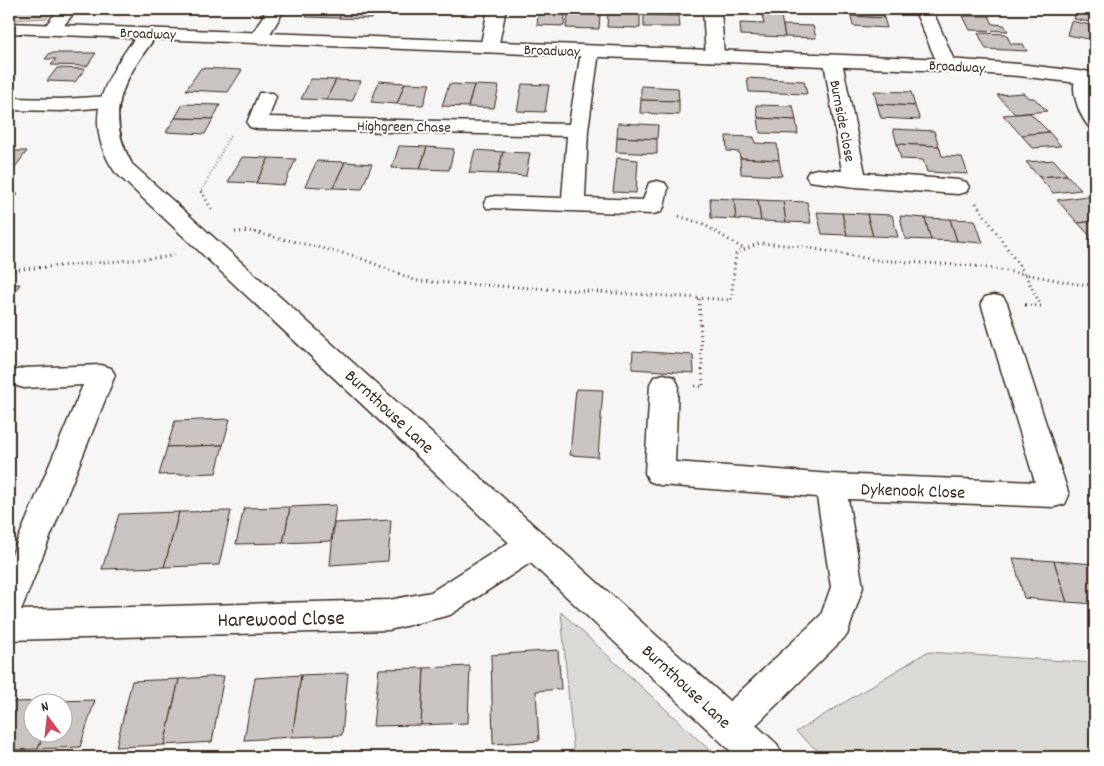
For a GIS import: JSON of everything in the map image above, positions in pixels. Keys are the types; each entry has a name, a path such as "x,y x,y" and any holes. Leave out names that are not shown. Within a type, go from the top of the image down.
{"street":[{"path":"51,30 68,9"},
{"path":"259,38 276,9"},
{"path":"489,48 497,9"},
{"path":"712,9 715,57"},
{"path":"923,9 947,65"},
{"name":"Broadway","path":"9,28 947,65 1090,78"},
{"name":"Burnthouse Lane","path":"149,33 113,88 110,102 108,125 110,141 123,167 215,237 532,542 764,757"},
{"path":"573,205 578,130 590,52"},
{"name":"Burnside Close","path":"833,62 855,180"},
{"path":"1090,78 1084,85 1090,114 1095,122"},
{"path":"257,123 266,98"},
{"path":"9,104 62,105 110,102"},
{"name":"Highgreen Chase","path":"257,123 578,130"},
{"path":"817,176 958,187"},
{"path":"496,204 573,205 655,197"},
{"name":"Dykenook Close","path":"664,384 660,472 831,486 1054,495 994,303"},
{"path":"9,600 101,375 24,378"},
{"path":"728,724 745,711 835,624 847,588 831,486"},
{"name":"Harewood Close","path":"9,625 389,615 438,605 519,553 532,542"}],"path":[{"path":"215,237 201,192 229,137 257,123"},
{"path":"958,187 981,207 1025,274 1041,306 994,303"},
{"path":"655,197 745,250"},
{"path":"9,270 167,257 215,237 249,231 354,256 417,281 731,300 736,253 760,243 875,260 975,266 1077,284 1095,284"},
{"path":"664,384 703,387 699,298"}],"shaded area":[{"path":"9,9 53,9 47,18 9,20"},
{"path":"561,612 717,757 574,757"},
{"path":"927,652 1095,663 1095,757 825,757 796,732"}],"building":[{"path":"310,9 344,9 339,18 306,17"},
{"path":"344,9 377,9 372,19 339,18"},
{"path":"539,9 563,9 562,15 565,15 564,26 537,25"},
{"path":"849,9 882,9 884,18 851,16"},
{"path":"960,9 994,9 996,13 962,12"},
{"path":"1076,9 1095,13 1095,23 1074,19"},
{"path":"608,12 640,13 640,28 607,27"},
{"path":"568,14 600,15 599,29 566,28"},
{"path":"644,15 679,16 680,27 644,27"},
{"path":"762,15 781,16 785,37 741,35 740,23 764,24"},
{"path":"851,16 884,18 887,28 853,26"},
{"path":"963,16 989,16 993,24 1004,25 1008,31 970,30"},
{"path":"1071,21 1095,26 1095,40 1067,35"},
{"path":"783,25 813,26 816,38 785,37"},
{"path":"978,33 1006,34 1011,44 1023,44 1027,51 986,49"},
{"path":"50,53 96,53 87,66 51,65 56,59 45,59"},
{"path":"57,68 85,69 75,82 47,81"},
{"path":"201,68 242,70 228,92 186,90"},
{"path":"747,78 804,81 807,94 749,92"},
{"path":"311,79 336,80 326,100 301,99"},
{"path":"336,80 361,81 352,101 326,100"},
{"path":"379,81 405,83 397,104 371,102"},
{"path":"405,83 430,84 423,105 397,104"},
{"path":"449,84 474,85 468,107 442,106"},
{"path":"522,84 549,85 545,112 517,111"},
{"path":"474,85 499,86 494,108 468,107"},
{"path":"641,86 678,88 679,101 641,100"},
{"path":"874,91 911,92 915,106 877,104"},
{"path":"1023,93 1029,98 1034,98 1047,111 1015,114 997,95"},
{"path":"641,100 679,101 679,115 640,113"},
{"path":"183,104 220,105 213,119 175,118"},
{"path":"877,104 915,106 920,120 881,118"},
{"path":"756,105 793,106 796,120 758,118"},
{"path":"1030,113 1049,132 1021,135 1003,115"},
{"path":"175,118 213,119 205,134 166,132"},
{"path":"758,118 796,120 798,134 760,133"},
{"path":"618,123 658,125 657,139 617,137"},
{"path":"893,129 934,131 939,146 897,144"},
{"path":"1049,132 1061,146 1033,148 1021,135"},
{"path":"726,136 754,137 755,143 777,144 779,160 740,158 739,152 727,151"},
{"path":"617,137 657,139 657,154 616,152"},
{"path":"897,144 939,146 942,156 962,157 968,174 927,172 923,160 901,159"},
{"path":"399,146 427,147 420,169 392,168"},
{"path":"427,147 454,149 449,170 420,169"},
{"path":"475,150 503,152 498,174 469,173"},
{"path":"9,151 27,151 16,166 9,166"},
{"path":"503,152 530,153 526,176 498,174"},
{"path":"242,157 269,158 256,183 228,182"},
{"path":"269,158 296,159 284,185 256,183"},
{"path":"617,158 638,160 636,193 613,192"},
{"path":"740,158 779,160 782,176 741,174"},
{"path":"1054,160 1067,175 1039,177 1026,162"},
{"path":"317,161 345,162 333,188 305,186"},
{"path":"345,162 372,164 362,189 333,188"},
{"path":"1067,175 1081,190 1053,193 1039,177"},
{"path":"9,193 18,194 9,207"},
{"path":"1087,196 1095,205 1095,221 1078,223 1057,200"},
{"path":"710,198 734,199 736,219 711,218"},
{"path":"734,199 758,200 761,221 736,219"},
{"path":"758,200 783,201 786,222 761,221"},
{"path":"783,201 807,202 811,223 786,222"},
{"path":"817,212 842,213 847,235 822,234"},
{"path":"842,213 867,214 873,236 847,235"},
{"path":"867,214 892,215 898,237 873,236"},
{"path":"900,216 925,218 931,240 905,239"},
{"path":"925,218 950,219 957,241 931,240"},
{"path":"950,219 975,220 983,243 957,241"},
{"path":"1095,221 1095,239 1093,239 1078,223"},
{"path":"9,284 20,284 9,301"},
{"path":"633,351 693,355 694,373 632,369"},
{"path":"576,389 603,390 598,457 570,455"},
{"path":"230,419 223,445 167,447 175,421"},
{"path":"223,445 216,473 159,475 167,447"},
{"path":"336,505 331,541 283,543 290,507"},
{"path":"290,507 283,543 236,544 244,508"},
{"path":"231,511 219,565 164,567 179,512"},
{"path":"179,512 164,567 102,569 119,514"},
{"path":"391,520 388,561 330,565 334,523"},
{"path":"1013,558 1054,561 1067,602 1024,598"},
{"path":"1054,561 1095,564 1095,604 1067,602"},
{"path":"558,650 561,689 536,691 539,741 493,744 491,655"},
{"path":"470,666 468,723 421,725 424,668"},
{"path":"424,668 421,725 373,726 379,669"},
{"path":"348,673 342,735 292,737 301,675"},
{"path":"301,675 292,737 244,740 255,678"},
{"path":"224,676 212,742 164,745 179,679"},
{"path":"179,679 164,745 116,747 132,681"},
{"path":"95,700 80,747 38,749 40,744 72,744 72,701"},
{"path":"12,702 22,702 22,744 40,744 38,749 9,750 9,712"}]}
